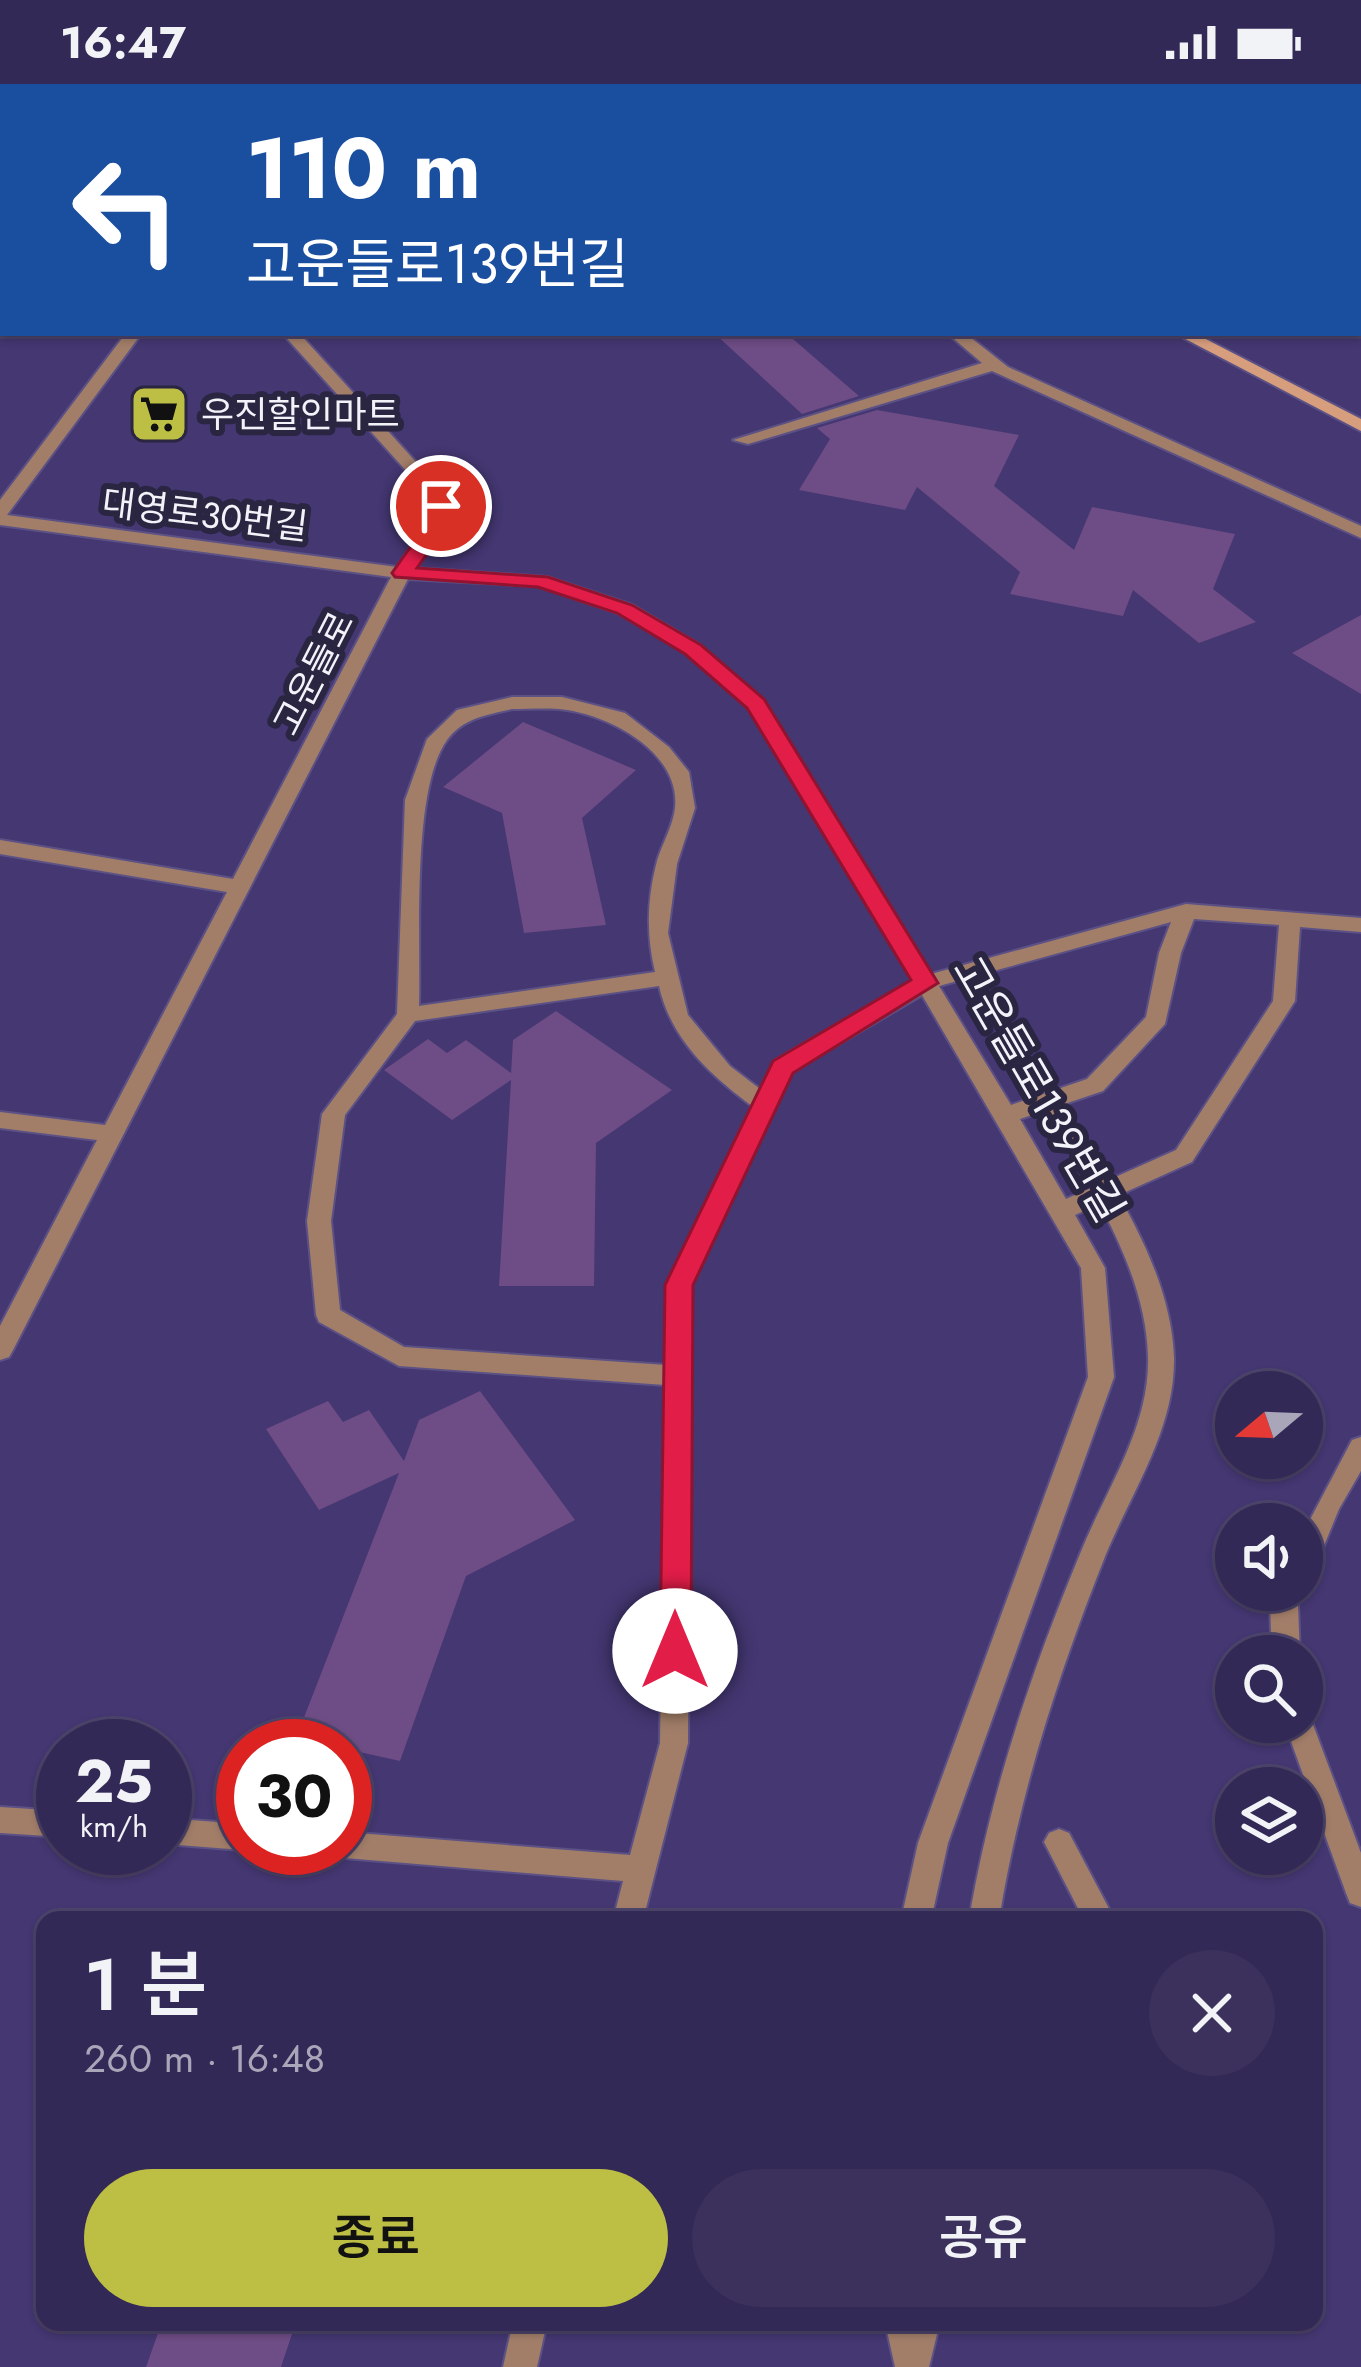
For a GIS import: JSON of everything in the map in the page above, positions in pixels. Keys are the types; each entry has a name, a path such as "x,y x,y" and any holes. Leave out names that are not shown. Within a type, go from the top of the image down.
{"street":[{"path":"0,516 132,336"},
{"name":"고운들로","path":"0,1350 402,573 442,515 436,494 301,336"},
{"path":"959,336 994,364 1361,533"},
{"path":"1188,336 1361,426"},
{"path":"742,440 994,364"},
{"name":"대영로30번길","path":"0,516 402,573"},
{"name":"고운들로139번길","path":"402,573 540,581 625,609 693,650 756,704 1006,1114 1093,1268 1102,1377 934,1843 918,1911"},
{"path":"678,1376 399,1356 328,1315 319,1221 334,1114 408,1015 416,800 437,739 464,714 512,703 562,703 618,717 662,751 682,776 685,808 667,864 657,933 676,1017 722,1072 764,1103"},
{"path":"0,847 240,887"},
{"path":"1006,1114 1095,1085 1157,1019 1170,953 1186,910"},
{"path":"630,1911 674,1743 679,1285 782,1067 925,983 1186,910 1361,925"},
{"path":"1060,1212 1184,1156 1284,1001 1291,919"},
{"path":"408,1015 668,977"},
{"path":"986,1911 1009,1802 1092,1558 1151,1423 1160,1387 1162,1352 1147,1294 1104,1192 1049,1100"},
{"path":"0,1120 111,1134"},
{"path":"1323,1517 1361,1447"},
{"path":"1306,1743 1361,1893"},
{"path":"0,1820 36,1822"},
{"path":"1059,1842 1095,1911"},
{"path":"372,1847 642,1869"},
{"path":"520,2367 528,2331"},
{"path":"904,2331 912,2367"},
{"path":"912,2367 921,2331"}],"building":[{"path":"717,336 789,336 859,396 802,414"},
{"path":"877,410 1019,435 994,486 1074,550 1092,507 1235,534 1213,589 1256,622 1199,643 1133,590 1123,616 1010,594 1020,572 917,487 905,510 799,490 830,439 817,428"},
{"path":"1361,615 1361,694 1292,653"},
{"path":"523,722 636,770 582,818 606,925 524,933 502,813 443,787"},
{"path":"556,1011 672,1090 596,1143 594,1286 499,1286 511,1080 452,1120 384,1070 428,1039 447,1053 466,1040 511,1073 513,1040"},
{"path":"480,1391 575,1520 466,1576 400,1761 372,1755 372,1719 303,1719 399,1473 319,1510 266,1429 328,1401 343,1422 369,1410 404,1461 419,1420"},
{"path":"159,2331 293,2331 281,2367 146,2367"}],"place":[{"name":"우진할인마트","path":"159,414"}],"route":[{"path":"441,506 436,526 402,573 540,581 625,609 693,650 756,704 925,983 782,1067 679,1285 675,1651"}]}
